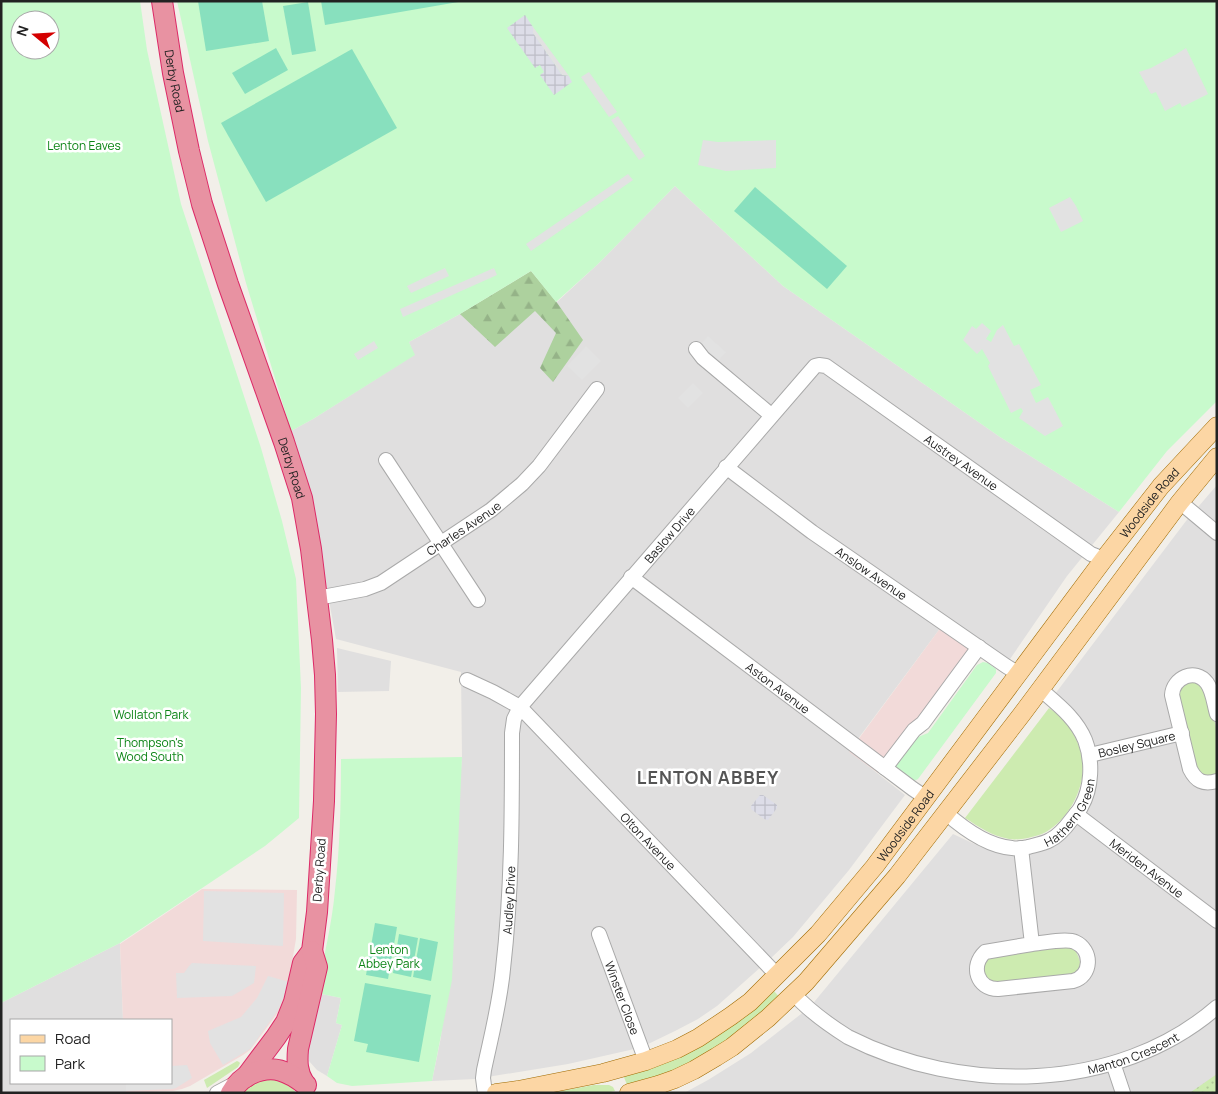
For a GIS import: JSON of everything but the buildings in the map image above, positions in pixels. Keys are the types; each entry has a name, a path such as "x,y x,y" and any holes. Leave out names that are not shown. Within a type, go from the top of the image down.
{"highway":[{"name":"Derby Road","path":"162,1 173,72 202,204 302,498 318,598 325,675 325,723 324,801 317,912 312,951 317,967 297,1058 298,1071 309,1089"},
{"name":"Derby Road","path":"238,1084 286,1022 296,994 303,963 312,951"},
{"path":"238,1084 258,1071 273,1069 288,1074 309,1089"}],"main road":[{"name":"Woodside Road","path":"496,1093 602,1073 646,1061 677,1049 711,1029 750,1002 818,934 852,893 900,833 1104,559 1161,486 1217,426"},
{"name":"Woodside Road","path":"629,1093 658,1086 675,1079 732,1047 806,982 897,876 1180,502 1217,457"},
{"path":"1161,486 1180,502"},
{"path":"1019,674 1040,689"},
{"path":"602,1073 617,1083 621,1093"}],"street":[{"path":"696,349 702,358 771,416"},
{"name":"Baslow Drive","path":"520,707 726,467 811,370 818,365"},
{"name":"Austrey Avenue","path":"818,365 826,366 1091,554 1104,559"},
{"name":"Charles Avenue","path":"318,598 352,592 380,583 491,510 522,484 584,417 597,389"},
{"path":"386,460 478,600"},
{"name":"Anslow Avenue","path":"726,467 812,532 1019,674"},
{"path":"1180,502 1217,533"},
{"name":"Aston Avenue","path":"631,577 925,797"},
{"path":"885,768 914,730 923,723 979,647"},
{"name":"Bosley Square","path":"1217,714 1210,688 1202,678 1187,675 1179,680 1172,695 1190,769 1202,782 1217,781"},
{"name":"Olton Avenue","path":"468,680 520,707 777,975"},
{"name":"Hathern Green","path":"946,813 976,836 997,845 1021,848 1038,845 1050,840 1065,828 1081,808 1089,784 1090,755 1081,732 1071,716 1040,689"},
{"name":"Audley Drive","path":"484,1093 484,1070 500,993 507,930 511,861 512,733 514,720 520,707"},
{"name":"Bosley Square","path":"1090,755 1182,733"},
{"name":"Meriden Avenue","path":"1076,814 1217,921"},
{"path":"1021,848 1032,944"},
{"name":"Winster Close","path":"599,934 646,1061"},
{"path":"1070,940 1076,942 1082,946 1087,955 1087,969 1081,977 1073,981 998,989 991,989 983,983 976,970 980,957 985,952 1032,944 1070,940"},
{"name":"Manton Crescent","path":"794,994 836,1030 880,1056 931,1073 980,1081 1010,1083 1045,1081 1114,1066 1163,1044 1194,1025 1217,1007"},
{"path":"1114,1066 1124,1093"},
{"path":"217,1093 238,1084"}],"shaded area":[{"path":"525,15 533,27 533,33 562,75 569,76 572,82 554,95 540,75 544,72 540,65 535,68 507,28"},
{"path":"533,27 569,76 562,75 532,32"},
{"path":"1186,48 1208,94 1182,107 1180,103 1165,111 1156,92 1151,94 1139,72 1151,68"},
{"path":"589,72 617,112 609,117 581,77"},
{"path":"618,116 645,156 639,160 611,120"},
{"path":"703,140 718,142 776,140 776,168 726,171 698,165"},
{"path":"628,174 633,180 531,251 526,244"},
{"path":"675,186 783,286 1000,437 1119,512 1067,576 1008,662 947,619 849,751 905,795 849,870 793,937 717,1006 675,1031 646,1045 630,1050 568,1064 475,1079 432,1081 441,1037 462,757 461,672 336,639 311,501 291,431 414,355 409,342 531,271 557,302 598,264"},
{"path":"1070,197 1083,221 1061,232 1049,208"},
{"path":"445,268 449,276 411,293 407,286"},
{"path":"494,268 497,275 403,317 400,309"},
{"path":"982,323 991,331 986,339 991,342 997,330 1003,325 1014,346 1019,344 1041,385 1030,390 1036,403 1048,397 1063,426 1045,436 1019,418 1023,411 1021,408 1011,413 988,366 990,363 982,349 977,354 963,340 972,326 976,329"},
{"path":"708,336 726,352 708,373 689,356"},
{"path":"374,341 378,348 358,360 354,354"},
{"path":"586,346 601,361 582,380 567,366"},
{"path":"693,383 703,393 688,408 678,398"},
{"path":"1217,485 1217,1093 684,1093 751,1053 810,1007 953,834 981,847 1015,854 1061,841 1081,822 1085,816 1092,794 1097,765 1055,694 1186,521"},
{"path":"947,619 976,640 878,773 849,752"},
{"path":"337,648 391,661 389,691 338,692"},
{"path":"760,795 763,795 777,805 777,808 768,820 751,809 751,806"},
{"path":"202,889 297,890 296,939 285,997 279,1011 250,1050 182,1089 126,1093 126,1084 172,1084 172,1019 123,1019 120,944"},
{"path":"204,891 284,893 283,946 203,941"},
{"path":"120,943 123,1019 10,1019 10,1084 126,1084 126,1093 1,1093 1,1003"},
{"path":"192,963 256,966 254,983 232,996 177,998 176,973 184,973"},
{"path":"268,976 289,982 278,1010 250,1049 223,1065 210,1043 208,1031 241,1017 257,998"},
{"path":"317,993 341,998 336,1023 342,1025 327,1076 317,1070 309,1061 308,1050"},
{"path":"187,1065 192,1078 172,1089 126,1091 126,1084 172,1084 172,1066"}],"green space":[{"name":"Wollaton Park","path":"1,1 140,1 147,50 181,204 261,448 296,579 301,688 299,818 265,846 120,943 1,1003"},
{"path":"177,1 1217,1 1217,401 1167,451 1119,512 1000,437 783,286 675,186 598,264 556,302 531,271 409,342 415,355 291,431 246,283 208,141"},
{"path":"198,1 262,1 269,41 206,51"},
{"path":"321,1 464,1 325,25"},
{"path":"308,2 316,51 292,55 283,6"},
{"path":"276,48 288,70 245,94 232,73"},
{"path":"352,49 397,128 266,202 221,123"},
{"path":"755,187 847,266 827,289 734,211"},
{"path":"531,271 558,304 583,340 553,382 540,368 556,333 535,311 495,347 460,314"},
{"path":"983,662 996,669 996,673 918,779 910,781 895,768 896,766 918,737 928,733 977,665"},
{"path":"1195,680 1208,692 1217,732 1217,777 1198,775 1178,696 1181,686"},
{"path":"1049,708 1062,718 1071,729 1081,753 1083,764 1080,787 1076,798 1063,818 1044,833 1028,838 1014,839 1003,838 991,833 965,818"},
{"name":"Lenton Abbey Park","path":"462,757 452,980 432,1081 352,1086 337,1083 327,1076 342,1025 336,1023 341,998 317,993 332,916 337,874 341,759"},
{"path":"375,923 397,927 388,979 366,975"},
{"path":"399,934 418,938 411,977 393,973"},
{"path":"420,938 438,942 431,981 413,977"},
{"path":"1067,947 1075,950 1080,962 1079,969 1074,976 994,983 984,973 984,959 993,955"},
{"path":"365,983 431,995 419,1062 366,1052 368,1044 354,1041"},
{"path":"774,991 782,1000 771,1010 685,1070 628,1087 623,1075 699,1047 715,1038"},
{"path":"237,1061 240,1063 238,1067 207,1088 204,1080"},
{"path":"1217,1074 1217,1093 1191,1093 1191,1092"},
{"path":"269,1077 288,1083 296,1093 242,1093 249,1083"},
{"path":"594,1085 609,1085 615,1091 606,1093 550,1093"}],"district":[{"name":"LENTON ABBEY","path":"708,777"}],"park label":[{"name":"Lenton Eaves","path":"84,145"},
{"name":"Thompson's Wood South","path":"150,749"}]}
